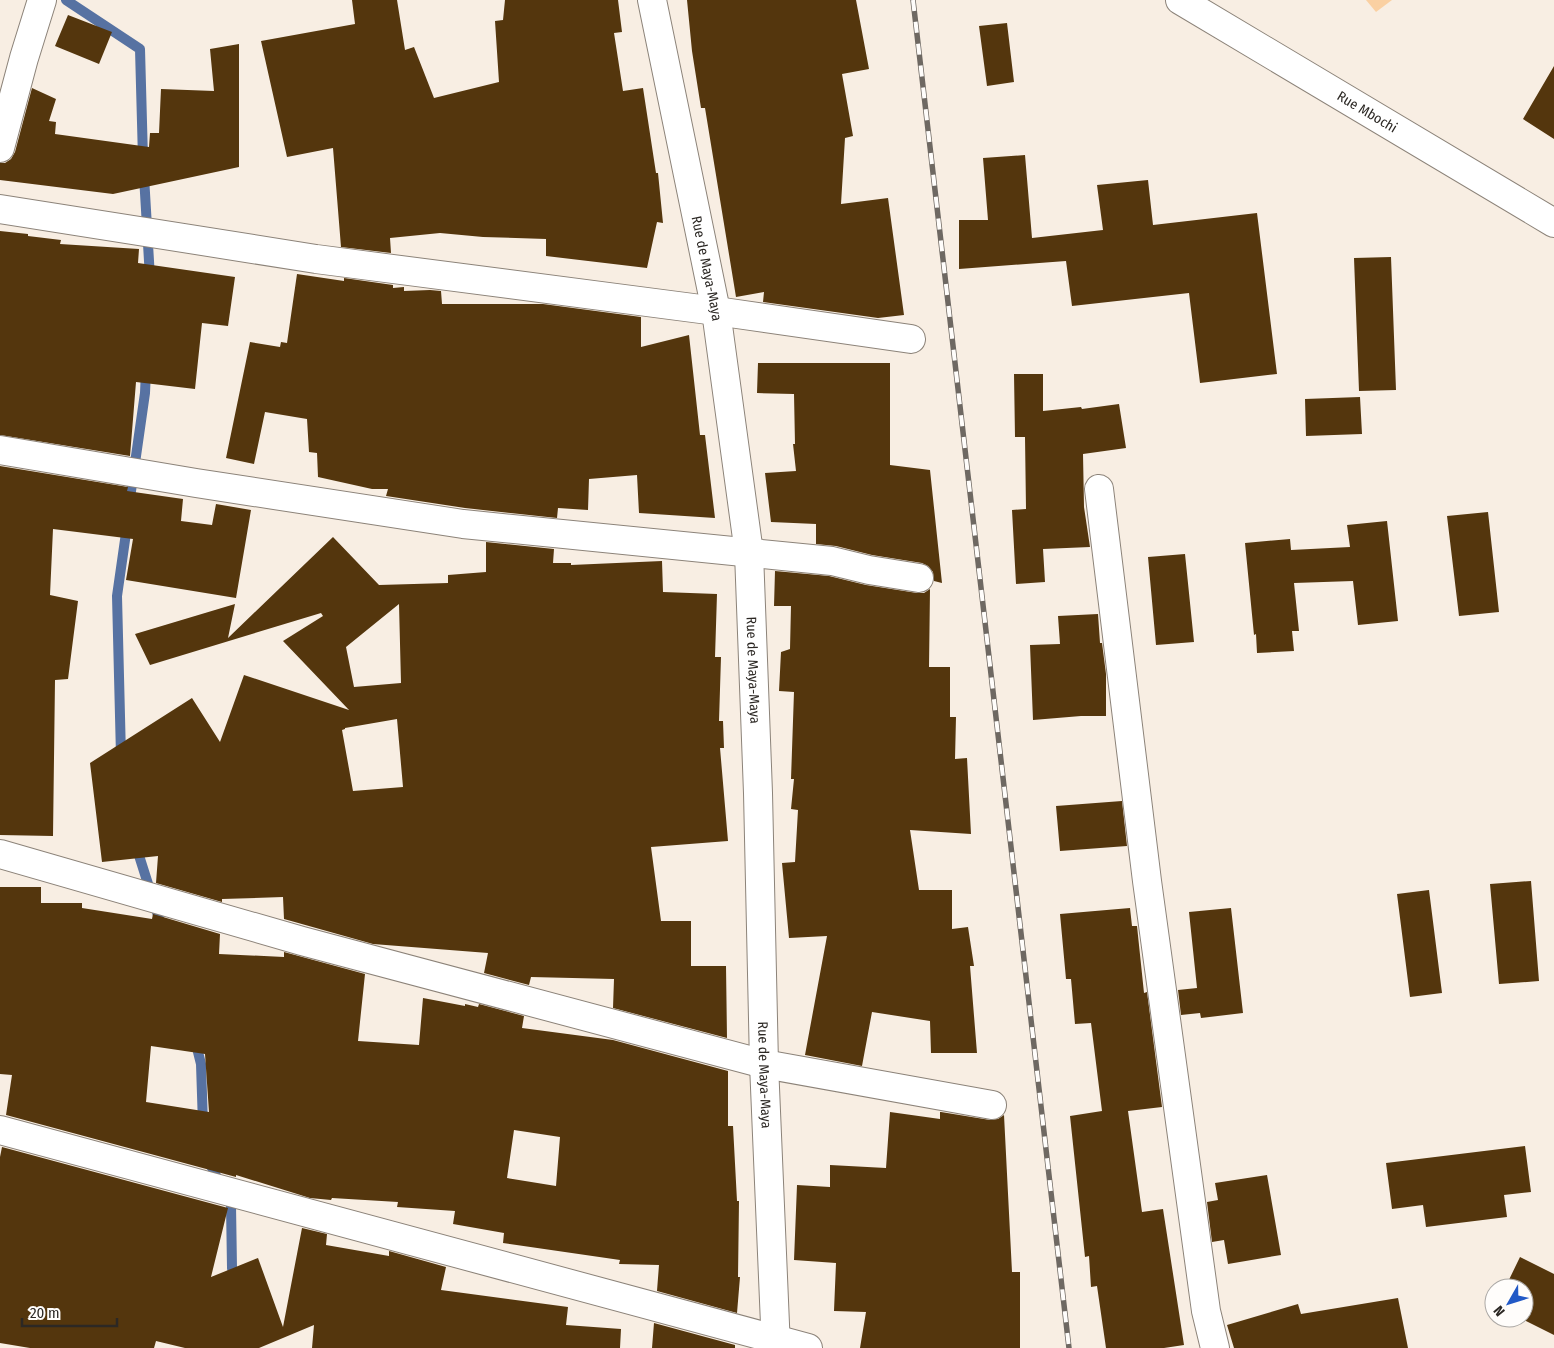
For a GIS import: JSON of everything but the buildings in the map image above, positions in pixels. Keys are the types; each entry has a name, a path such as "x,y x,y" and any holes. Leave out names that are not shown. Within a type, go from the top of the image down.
{"street":[{"path":"0,148 42,0"},
{"name":"Rue de Maya-Maya","path":"652,0 716,311 749,553 758,793 764,1064 776,1343"},
{"name":"Rue Mbochi","path":"1180,0 1554,223"},
{"path":"0,209 316,259 716,311 911,339"},
{"path":"0,450 196,483 463,524 832,561 869,570 919,578"},
{"path":"1099,489 1149,891 1206,1311 1215,1348"},
{"path":"0,854 302,941 764,1064 992,1105"},
{"path":"0,1130 776,1343 808,1348"}],"shaded area":[{"path":"1366,0 1392,0 1376,12"}],"waterway":[{"path":"66,0 140,49 143,159"},
{"path":"144,176 150,278"},
{"path":"129,505 145,393 146,370"},
{"path":"121,756 117,596 127,526"},
{"path":"136,846 162,928"},
{"path":"195,1040 201,1064 203,1125"},
{"path":"208,1160 231,1205 232,1268 235,1280"}],"railway":[{"path":"913,0 1069,1348"}]}
